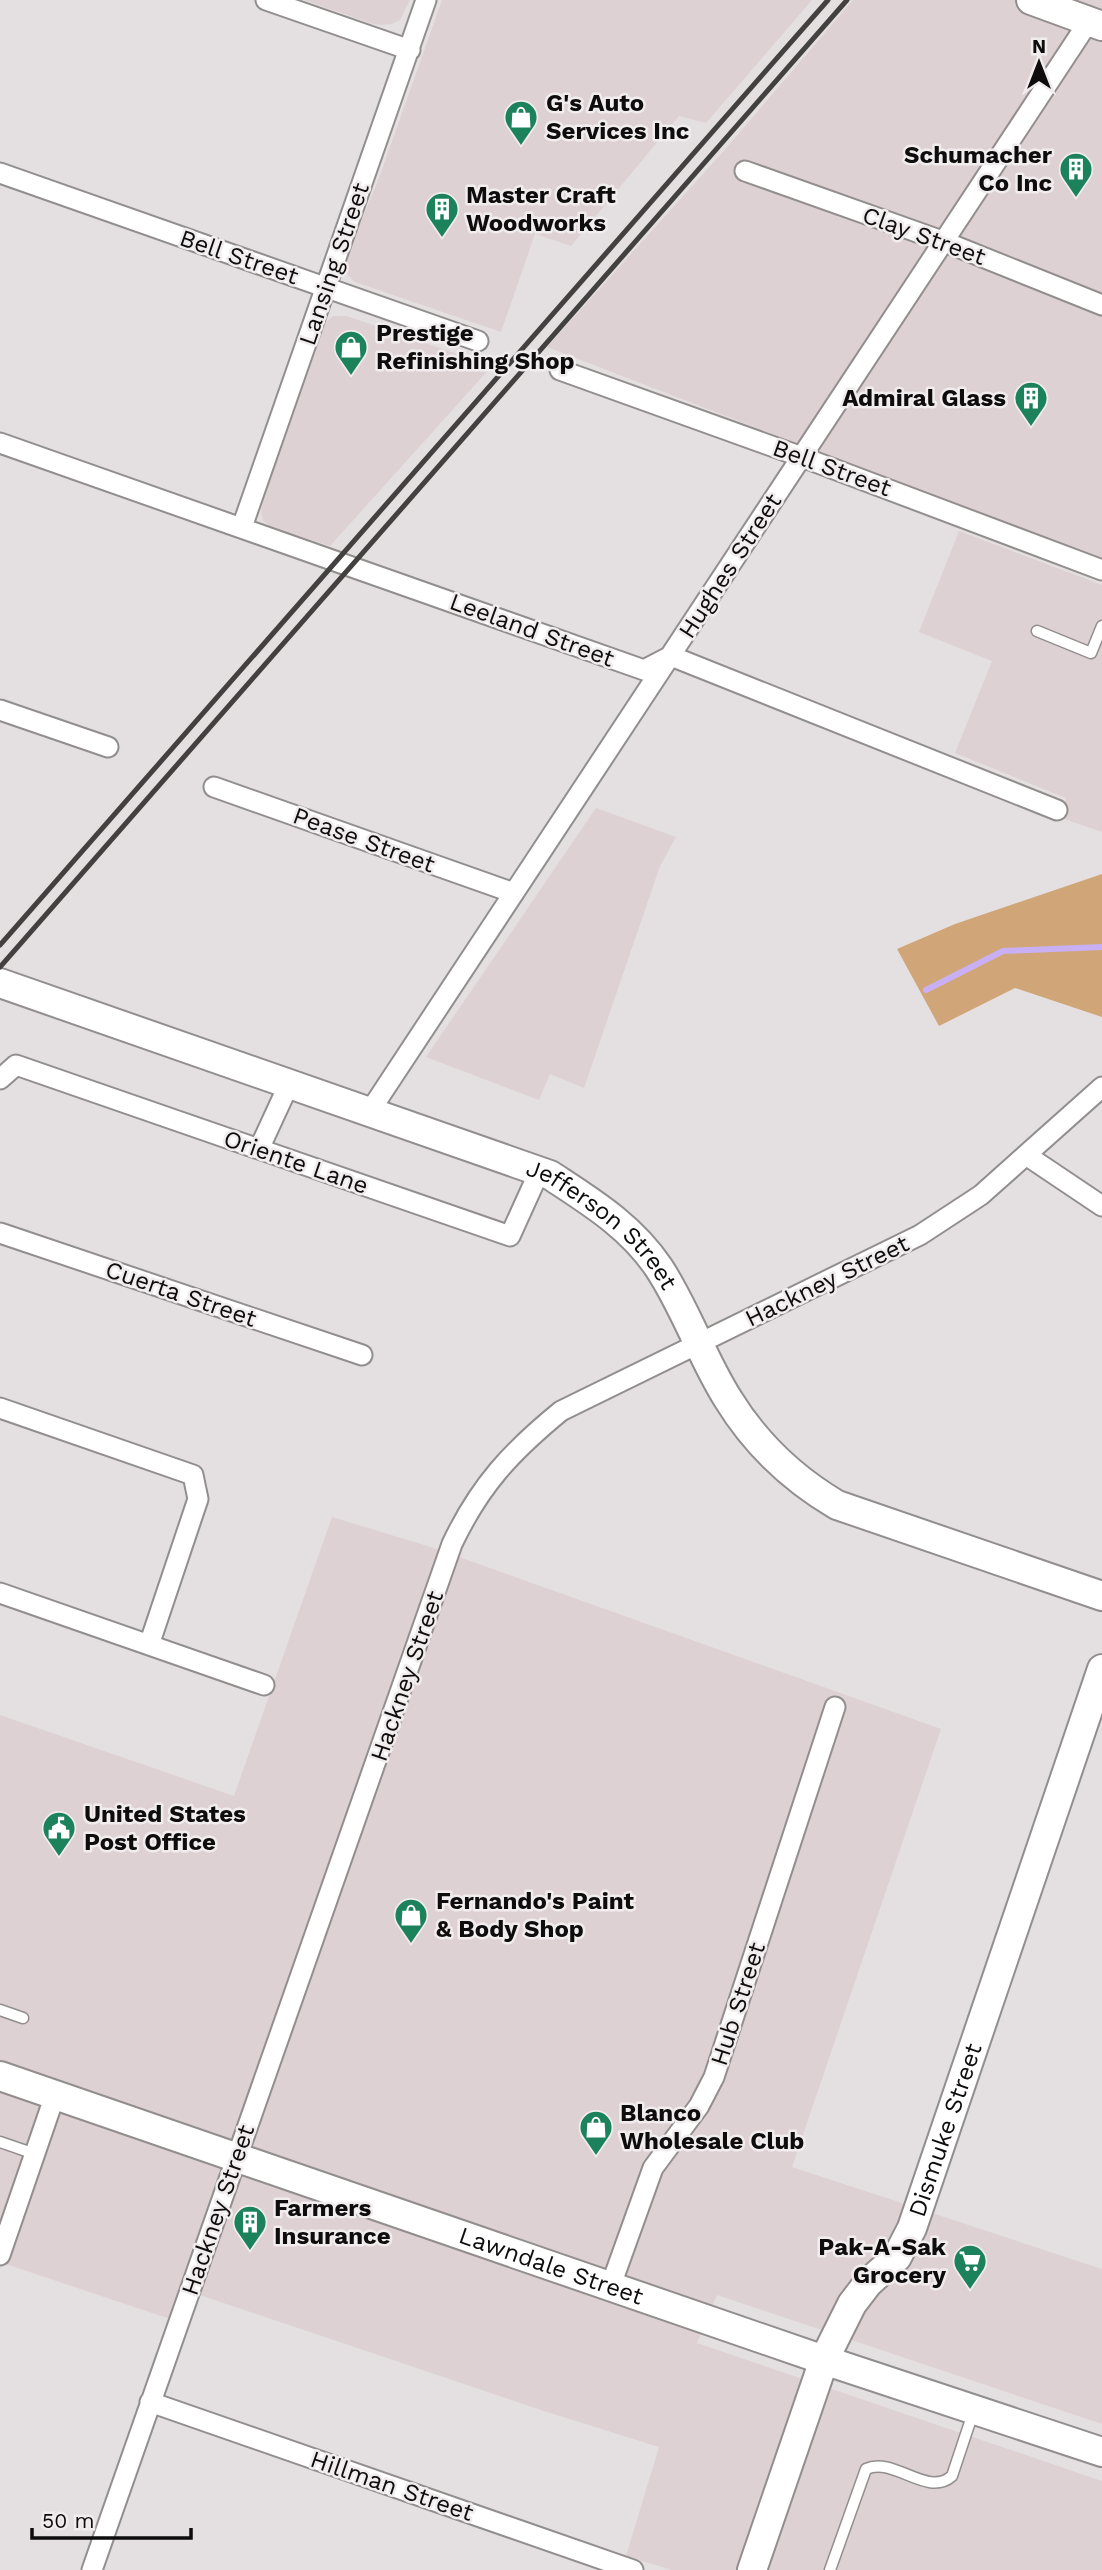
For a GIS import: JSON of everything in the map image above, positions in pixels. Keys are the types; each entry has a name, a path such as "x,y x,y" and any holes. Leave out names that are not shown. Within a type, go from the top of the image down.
{"street":[{"path":"266,0 410,50"},
{"name":"Lansing Street","path":"242,527 426,0"},
{"path":"1031,0 1096,23"},
{"name":"Hughes Street","path":"370,1111 945,242 1096,23"},
{"name":"Clay Street","path":"745,171 945,242 1102,305"},
{"name":"Bell Street","path":"0,173 478,341"},
{"name":"Bell Street","path":"560,370 802,457 1102,570"},
{"name":"Leeland Street","path":"0,443 644,670 671,656"},
{"path":"671,656 1057,810"},
{"path":"0,710 108,747"},
{"name":"Pease Street","path":"214,787 514,893"},
{"name":"Jefferson Street","path":"0,983 550,1175 603,1210 633,1235 659,1268 727,1398 754,1437 812,1491 837,1505 1102,1596"},
{"name":"Oriente Lane","path":"0,1079 16,1065 510,1236 539,1172"},
{"path":"259,1149 289,1084"},
{"name":"Hackney Street","path":"92,2570 452,1544 468,1510 492,1476 526,1440 561,1411 920,1235 981,1195 1102,1087"},
{"path":"1026,1155 1102,1206"},
{"name":"Cuerta Street","path":"0,1233 362,1354"},
{"path":"0,1408 193,1475 198,1499 149,1645"},
{"path":"0,1594 264,1685"},
{"name":"Dismuke Street","path":"752,2570 824,2360 852,2304 868,2283 897,2257 912,2228 1102,1669"},
{"name":"Hub Street","path":"611,2285 653,2168 699,2106 714,2077 835,1707"},
{"name":"Lawndale Street","path":"0,2076 824,2360 1102,2452"},
{"path":"0,2255 55,2095"},
{"name":"Hillman Street","path":"150,2402 633,2570"}],"lane":[{"path":"1037,631 1090,653 1102,626"},
{"path":"0,2010 23,2018"},
{"path":"0,2142 35,2154"},
{"path":"831,2570 866,2469 873,2465 883,2466 934,2484 945,2482 951,2476 974,2410"}],"shaded area":[{"path":"304,0 410,0 400,20 382,25"},
{"path":"442,0 812,0 706,123 679,116 571,246 535,234 501,332 355,282 346,273 344,263 379,178"},
{"path":"853,0 1102,0 1102,561 547,347 722,153"},
{"path":"333,316 347,316 492,366 330,546 271,527 263,521 261,511 326,322"},
{"path":"959,531 1102,585 1102,832 1059,817 1066,798 955,753 992,661 919,632"},
{"path":"596,808 676,837 660,866 584,1088 550,1074 539,1100 426,1057"},
{"path":"1102,874 1102,1017 1015,988 939,1026 897,949 955,924"},
{"path":"332,1517 434,1548 941,1729 792,2167 1102,2269 1102,2424 717,2295 697,2343 1102,2481 1102,2570 672,2570 626,2556 659,2447 197,2294 185,2324 0,2262 0,1715 234,1796"}],"waterway":[{"path":"926,990 1003,951 1102,947"}],"railway":[{"path":"0,945 828,0"},
{"path":"0,967 847,0"}],"place":[{"name":"G's Auto Services Inc","path":"521,147"},
{"name":"Schumacher Co Inc","path":"1076,199"},
{"name":"Master Craft Woodworks","path":"442,239"},
{"name":"Prestige Refinishing Shop","path":"351,377"},
{"name":"Admiral Glass","path":"1031,428"},
{"name":"United States Post Office","path":"59,1858"},
{"name":"Fernando's Paint & Body Shop","path":"411,1945"},
{"name":"Blanco Wholesale Club","path":"596,2157"},
{"name":"Farmers Insurance","path":"250,2252"},
{"name":"Pak-A-Sak Grocery","path":"970,2291"}]}
